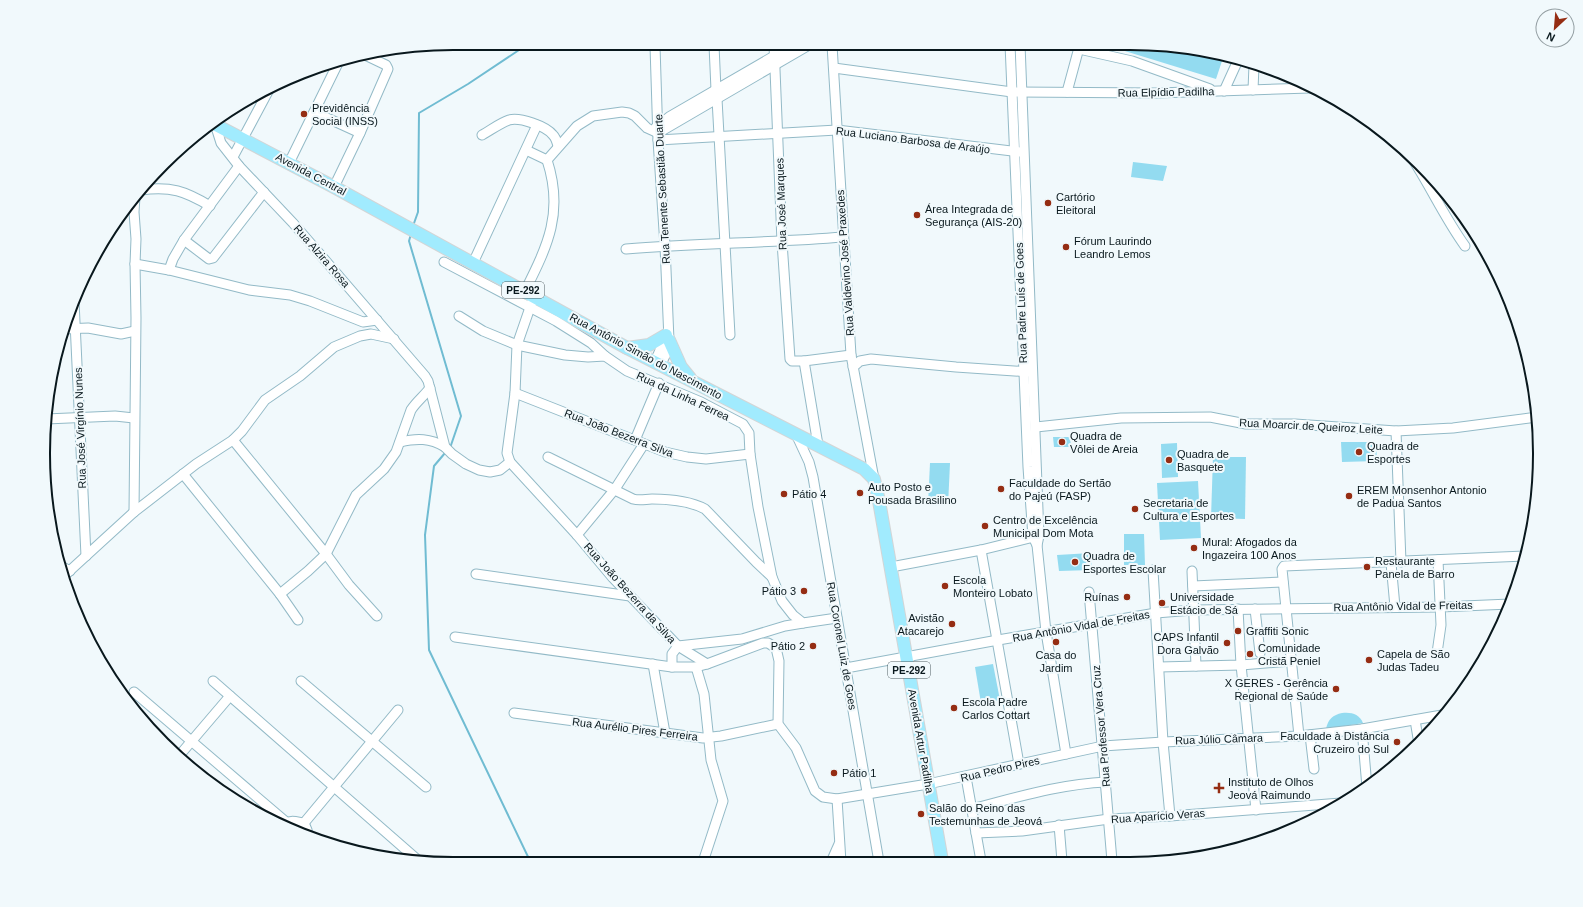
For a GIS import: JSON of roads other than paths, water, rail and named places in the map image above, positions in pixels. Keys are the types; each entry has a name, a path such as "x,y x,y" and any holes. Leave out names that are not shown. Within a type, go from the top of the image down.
{"main road":[{"name":"Avenida Central","path":"219,125 413,230"},
{"name":"Rua Antônio Simão do Nascimento","path":"413,230 474,263 529,298 864,469 874,479"},
{"path":"627,348 649,346 668,335 681,367 694,382"},
{"name":"Avenida Artur Padilha","path":"874,479 891,567 941,857"}],"street":[{"name":"Rua Tenente Sebastião Duarte","path":"654,50 657,132 665,246 668,335 668,348 659,365"},
{"path":"714,50 730,334"},
{"name":"Rua José Marques","path":"774,50 782,242 790,359 792,361 804,361"},
{"path":"547,160 577,126 592,116 622,112 629,113 635,116 647,128 657,132 784,50"},
{"path":"716,94 774,66 801,50"},
{"name":"Rua Valdevino José Praxedes","path":"832,50 851,355 874,479"},
{"name":"Rua Padre Luís de Goes","path":"1010,50 1012,92 1019,152 1036,427 1036,539"},
{"name":"Rua Padre Luís de Goes","path":"1020,50 1022,92 1019,152 1024,372 1036,539 1046,632 1066,754"},
{"path":"1067,92 1079,50"},
{"path":"1094,50 1132,61 1219,91 1236,64"},
{"path":"334,187 360,134 388,69 386,65 373,59"},
{"path":"289,163 336,68"},
{"name":"Rua Elpídio Padilha","path":"834,68 1012,92 1120,94 1300,88"},
{"path":"1252,90 1254,69"},
{"path":"233,157 265,97"},
{"path":"314,112 360,134"},
{"path":"482,136 510,120 517,119 537,125 552,134 558,146"},
{"path":"474,263 537,125"},
{"name":"Rua Alzira Rosa","path":"216,128 221,143 239,166 293,223 425,376 430,388 445,447"},
{"name":"Rua Luciano Barbosa de Araújo","path":"657,132 718,137 837,130 1019,152"},
{"path":"515,393 517,345 529,298 546,249 552,224 554,206 554,186 547,160 526,150"},
{"path":"169,270 173,259 184,240 239,166"},
{"path":"1426,179 1452,228 1465,246"},
{"path":"148,190 163,189 184,192 210,206"},
{"path":"184,240 209,259 213,258 264,192"},
{"path":"134,512 134,264 136,239 135,206"},
{"path":"626,249 724,243 782,242 843,237"},
{"name":"Rua da Linha Ferrea","path":"444,262 529,298 627,371 659,383 701,402 743,424 749,433 750,454 758,507 772,577 782,601 793,615 803,623"},
{"path":"134,264 169,270 249,290 290,295 310,301 363,322 377,320"},
{"name":"Rua José Virgínio Nunes","path":"75,313 86,556"},
{"path":"459,316 483,331 517,345 565,355 588,357 605,356"},
{"path":"70,329 96,329 121,334 135,331"},
{"path":"68,572 134,512 183,474 233,440 242,431 265,400 300,376 334,347 360,336 371,334 394,339"},
{"path":"818,445 804,361 851,355"},
{"path":"853,367 860,361 871,359 1033,372"},
{"path":"577,535 615,489 640,442 659,383"},
{"path":"280,594 326,554 356,496 384,469 396,452 411,410 414,405 423,398 430,388"},
{"name":"Rua João Bezerra Silva","path":"515,393 665,452 686,457 706,459 750,454"},
{"name":"Rua João Bezerra da Silva","path":"515,393 507,453 510,462 577,535 613,578 678,646 707,664"},
{"path":"52,419 79,419 110,416 134,418"},
{"name":"Rua Moarcir de Queiroz Leite","path":"1036,427 1121,418 1210,417 1246,424 1295,424 1396,431 1454,428 1531,418"},
{"path":"1396,431 1401,562"},
{"name":"Rua Coronel Luiz de Goes","path":"796,434 809,462 813,477 878,857"},
{"path":"400,442 422,439 437,442 460,460 479,470 495,472 510,462"},
{"path":"233,440 326,554 349,585 377,616"},
{"path":"548,457 637,500 663,499 691,504 706,509 772,577"},
{"path":"183,474 280,594 298,620"},
{"path":"891,567 1036,539"},
{"path":"981,550 1019,764"},
{"path":"1299,736 1282,569 1287,565 1391,563 1519,556"},
{"path":"1437,653 1441,631 1438,560"},
{"path":"1391,563 1395,607"},
{"path":"1153,570 1163,742 1170,816"},
{"path":"1192,571 1196,666"},
{"path":"476,574 630,596"},
{"path":"607,592 613,578"},
{"path":"1193,586 1283,582"},
{"name":"Rua Professor Vera Cruz","path":"1089,592 1112,857"},
{"name":"Rua Antônio Vidal de Freitas","path":"846,668 1156,613 1193,610 1504,604"},
{"path":"1238,609 1241,665 1256,810"},
{"path":"1255,609 1260,653"},
{"path":"672,667 672,654 678,646 742,640 785,626 837,618"},
{"path":"455,637 672,667 696,667 763,643 768,643 776,648 779,661 778,724 796,748 814,789 823,797 837,799 840,840 835,857"},
{"path":"1159,667 1241,665 1291,661"},
{"path":"653,664 665,733"},
{"path":"696,667 704,694 711,760 723,801 706,857"},
{"path":"301,680 426,787"},
{"path":"213,681 412,855"},
{"path":"134,692 274,815"},
{"path":"182,752 230,696"},
{"path":"304,823 398,710"},
{"name":"Rua Aurélio Pires Ferreira","path":"514,713 709,738 778,724"},
{"name":"Rua Júlio Câmara","path":"1163,742 1310,735 1362,729 1436,716"},
{"path":"1416,720 1418,736"},
{"path":"1362,729 1366,780"},
{"path":"1310,735 1314,770"},
{"name":"Rua Pedro Pires","path":"837,799 966,777 1103,746 1163,742"},
{"path":"966,777 980,857"},
{"path":"971,809 1064,787 1090,782 1106,782"},
{"name":"Rua Aparício Veras","path":"976,833 1022,831 1109,819 1329,804"},
{"path":"291,822 296,821 304,823"},
{"path":"304,823 307,829"},
{"path":"1059,825 1062,857"}],"waterway":[{"path":"413,226 418,212 419,113 468,84 519,50"},
{"path":"411,234 409,241 461,416 450,448"},
{"path":"445,453 434,466 425,535 429,650 528,857"}],"place":[{"name":"Previdência Social (INSS)","path":"304,114"},
{"name":"Cartório Eleitoral","path":"1048,203"},
{"name":"Área Integrada de Segurança (AIS-20)","path":"917,215"},
{"name":"Fórum Laurindo Leandro Lemos","path":"1066,247"},
{"name":"Quadra de Vôlei de Areia","path":"1062,442"},
{"name":"Quadra de Esportes","path":"1359,452"},
{"name":"Quadra de Basquete","path":"1169,460"},
{"name":"Faculdade do Sertão do Pajeú (FASP)","path":"1001,489"},
{"name":"Auto Posto e Pousada Brasilino","path":"860,493"},
{"name":"Pátio 4","path":"784,494"},
{"name":"EREM Monsenhor Antonio de Padua Santos","path":"1349,496"},
{"name":"Secretaria de Cultura e Esportes","path":"1135,509"},
{"name":"Centro de Excelência Municipal Dom Mota","path":"985,526"},
{"name":"Mural: Afogados da Ingazeira 100 Anos","path":"1194,548"},
{"name":"Quadra de Esportes Escolar","path":"1075,562"},
{"name":"Restaurante Panela de Barro","path":"1367,567"},
{"name":"Escola Monteiro Lobato","path":"945,586"},
{"name":"Pátio 3","path":"804,591"},
{"name":"Ruínas","path":"1127,597"},
{"name":"Universidade Estácio de Sá","path":"1162,603"},
{"name":"Avistão Atacarejo","path":"952,624"},
{"name":"Graffiti Sonic","path":"1238,631"},
{"name":"Casa do Jardim","path":"1056,642"},
{"name":"CAPS Infantil Dora Galvão","path":"1227,643"},
{"name":"Pátio 2","path":"813,646"},
{"name":"Comunidade Cristã Peniel","path":"1250,654"},
{"name":"Capela de São Judas Tadeu","path":"1369,660"},
{"name":"X GERES - Gerência Regional de Saúde","path":"1336,689"},
{"name":"Escola Padre Carlos Cottart","path":"954,708"},
{"name":"Faculdade à Distância Cruzeiro do Sul","path":"1397,742"},
{"name":"Pátio 1","path":"834,773"},
{"name":"Instituto de Olhos Jeová Raimundo","path":"1219,788"},
{"name":"Salão do Reino das Testemunhas de Jeová","path":"921,814"}]}
